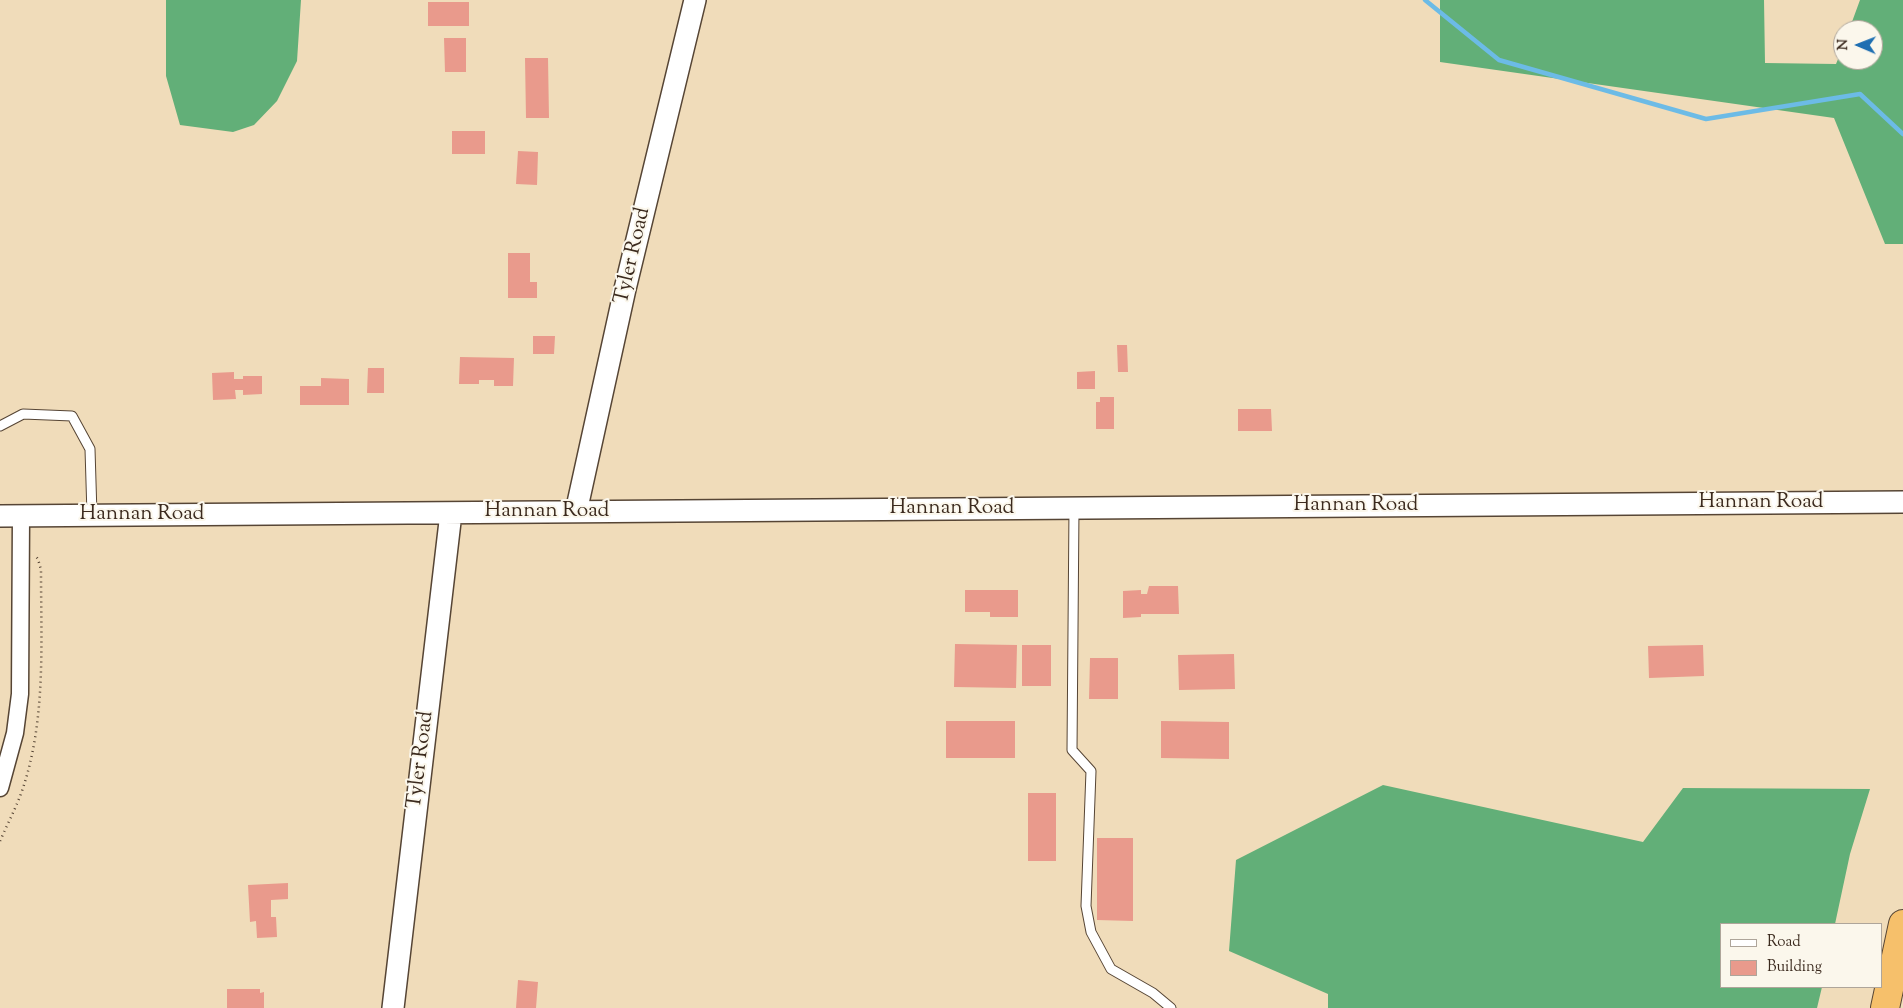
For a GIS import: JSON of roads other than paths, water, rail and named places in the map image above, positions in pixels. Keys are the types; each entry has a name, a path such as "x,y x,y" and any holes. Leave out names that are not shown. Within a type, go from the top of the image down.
{"highway":[{"path":"1885,1008 1903,924"}],"street":[{"name":"Tyler Road","path":"576,512 625,289 695,0"},
{"name":"Hannan Road","path":"10,516 1903,502"},
{"name":"Tyler Road","path":"393,1008 451,513"},
{"path":"0,788 15,733 20,694 10,516"}],"lane":[{"path":"0,426 23,414 72,416 90,449 92,515"},
{"path":"1074,508 1072,750 1091,771 1086,906 1092,932 1111,969 1153,993 1171,1008"}],"waterway":[{"path":"1425,0 1499,60 1706,119 1860,94 1903,134"}]}
